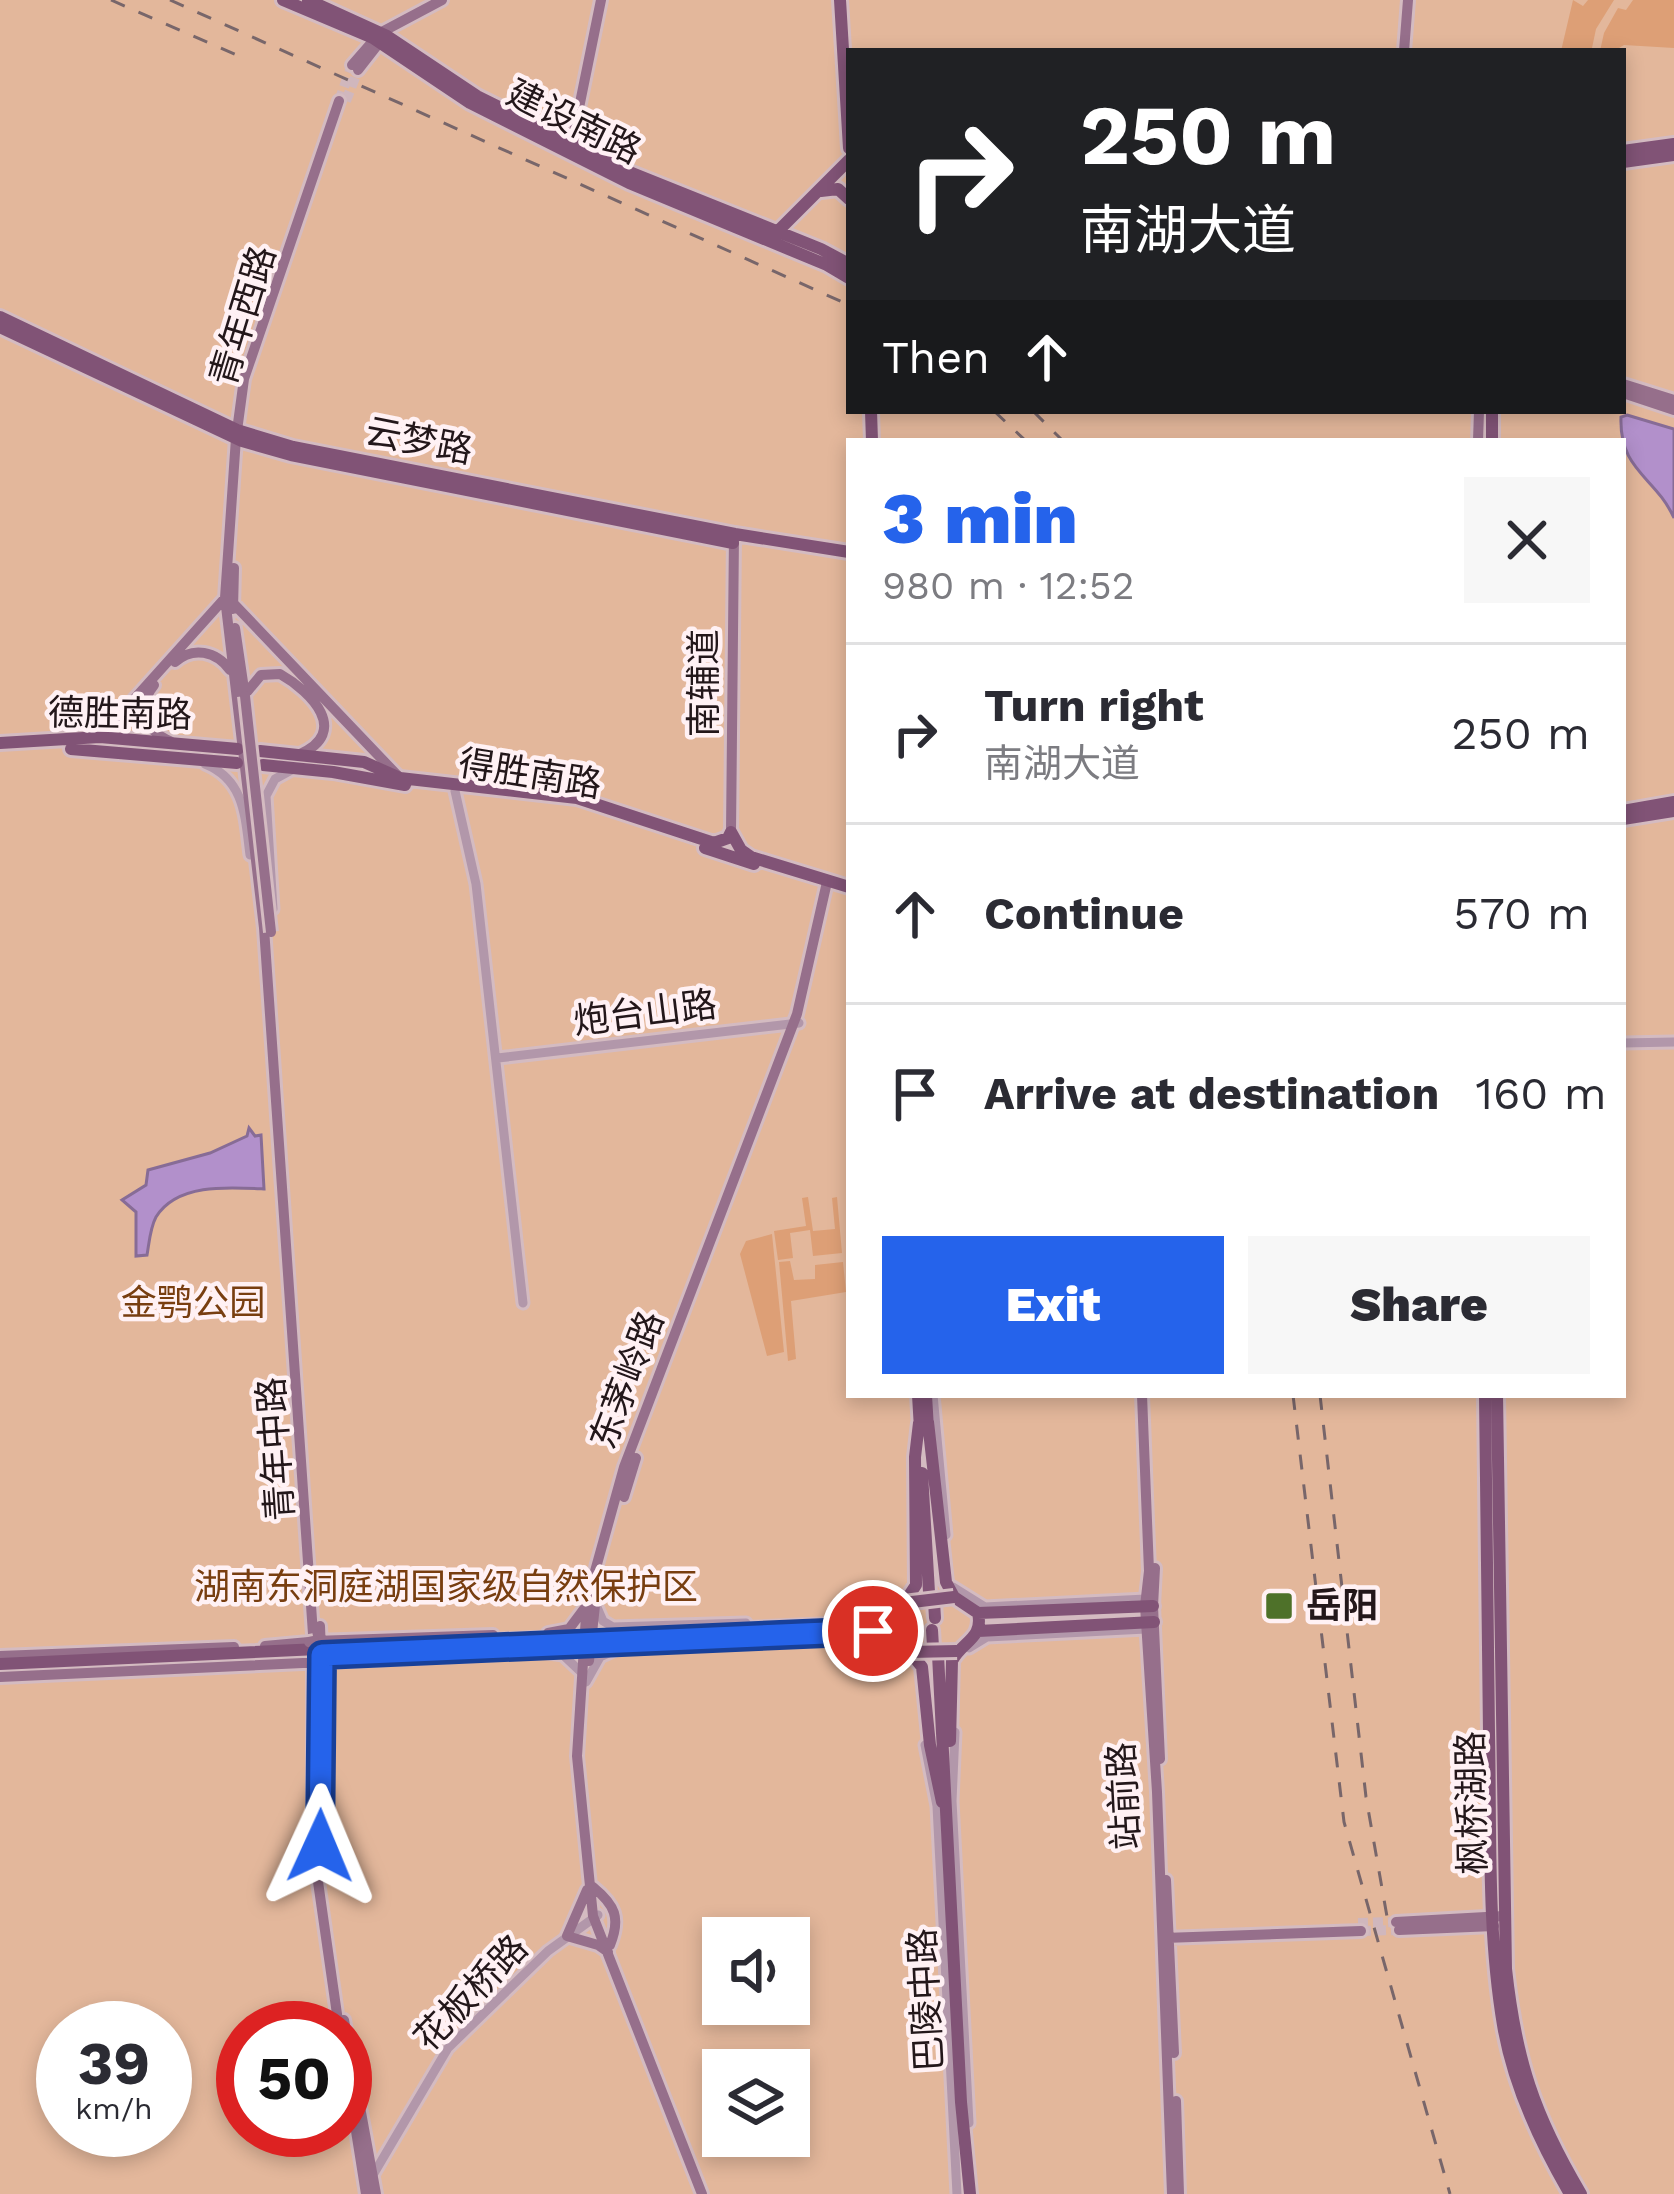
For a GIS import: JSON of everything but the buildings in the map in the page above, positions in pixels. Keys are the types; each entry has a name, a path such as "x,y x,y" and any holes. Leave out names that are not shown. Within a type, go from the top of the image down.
{"main road":[{"name":"建设南路","path":"283,0 383,35 470,103 629,183 773,237 821,249 846,262"},
{"name":"建设南路","path":"308,0 383,35 477,95 846,276"},
{"path":"355,67 383,35 442,0"},
{"path":"572,142 601,0"},
{"path":"844,0 851,48"},
{"path":"844,0 846,59"},
{"path":"1404,48 1408,0"},
{"name":"青年西路","path":"234,676 228,600 239,435 252,375 342,102"},
{"path":"1626,151 1674,144"},
{"path":"1626,162 1674,155"},
{"path":"773,237 846,163"},
{"path":"814,193 838,189 846,196"},
{"path":"0,317 239,435"},
{"path":"0,327 291,455 734,539 846,552"},
{"path":"1626,385 1674,400"},
{"path":"1626,394 1674,410"},
{"name":"南辅道","path":"731,832 734,539"},
{"path":"100,737 228,600 400,778"},
{"name":"青年西路","path":"228,600 245,696"},
{"path":"178,744 157,735 148,725 143,712 149,692 189,653 217,656 234,676"},
{"path":"245,696 261,676 273,673 287,677 325,718 317,745 297,761"},
{"name":"青年中路","path":"234,676 268,930"},
{"name":"青年中路","path":"245,696 268,930 317,1651 320,1846 333,1954 374,2174 367,2192"},
{"name":"德胜南路","path":"100,737 178,744 238,756 188,758 0,746 100,737"},
{"path":"262,758 364,762 400,778 577,799 714,843 731,832"},
{"name":"得胜南路","path":"297,761 455,791 575,805 836,887"},
{"path":"1626,814 1674,802"},
{"path":"1626,815 1674,811"},
{"path":"731,832 740,850 751,857 836,887"},
{"name":"东茅岭路","path":"609,1948 591,1887 580,1756 591,1600 632,1468 796,1023 836,887"},
{"name":"巴陵中路","path":"922,1398 966,2194"},
{"name":"站前路","path":"1145,1398 1156,1572 1148,1625 1175,2194"},
{"name":"枫桥湖路","path":"1485,1398 1503,2025 1534,2127 1570,2194"},
{"name":"枫桥湖路","path":"1497,1398 1498,1919 1518,2054 1540,2122 1581,2194"},
{"name":"巴陵中路","path":"924,1422 946,1582 954,1597"},
{"name":"巴陵中路","path":"894,1641 898,1608 916,1586 915,1457 924,1422"},
{"path":"754,1633 874,1623 898,1608 954,1597 978,1613 1148,1604"},
{"path":"317,1651 559,1632 576,1622 591,1600"},
{"path":"978,1613 978,1630"},
{"path":"0,1667 873,1631 910,1652 957,1651 978,1630 1148,1625"},
{"path":"317,1651 543,1652"},
{"name":"青年中路","path":"317,1651 313,1846 335,2001"},
{"name":"巴陵中路","path":"944,1802 951,1667 957,1651"},
{"name":"巴陵中路","path":"910,1652 922,1667 930,1744 944,1802"},
{"path":"609,1948 567,1936 591,1887 612,1902 617,1926 609,1948 705,2194"},
{"path":"1398,1926 1498,1919"},
{"path":"1165,1935 1360,1927"},
{"name":"青年中路","path":"361,2157 367,2192"}],"street":[{"path":"188,758 223,773 241,797 268,930"},
{"path":"268,930 272,884 264,806 274,779 297,761"},
{"path":"455,791 476,884 523,1303"},
{"name":"炮台山路","path":"498,1058 796,1023"},
{"path":"1626,1043 1674,1042"},
{"path":"591,1600 613,1628 833,1620 882,1613 910,1584 922,1398"},
{"path":"922,1398 950,1579 958,1592 985,1606 1148,1604"},
{"path":"966,2194 952,1801 956,1665 969,1648 987,1637 1148,1625"},
{"path":"543,1652 563,1655 584,1677 600,1657 622,1647 874,1636 910,1660 917,1669 926,1757 937,1806 966,2194"},
{"name":"花板桥路","path":"374,2174 448,2048 485,2009 596,1916"}],"green space":[{"name":"湖南东洞庭湖国家级自然保护区","path":"0,0 1674,0 1674,2194 0,2194"}],"shaded area":[{"path":"1573,0 1583,6 1588,0 1614,0 1596,29 1592,48 1562,48"},
{"path":"1633,0 1674,0 1674,48 1601,48 1618,8 1626,10"},
{"path":"1621,417 1674,429 1674,518 1632,462"},
{"path":"249,1128 255,1136 261,1135 264,1189 205,1189 177,1198 156,1217 147,1255 136,1256 136,1212 122,1200 146,1185 148,1170 210,1153 247,1136"},
{"path":"808,1197 813,1231 835,1229 832,1198 837,1197 842,1253 813,1256 810,1230 790,1233 793,1258 778,1260 774,1231 806,1226 802,1198"},
{"path":"772,1234 784,1352 767,1356 740,1254 746,1241"},
{"path":"790,1261 794,1280 815,1279 815,1265 843,1262 846,1292 791,1301 796,1359 788,1361 779,1262"}],"tunnel":[{"path":"339,101 352,65"},
{"path":"346,101 358,70"},
{"path":"1358,1923 1396,1922"},
{"path":"1361,1931 1399,1930"}],"railway":[{"path":"111,0 248,60"},
{"path":"170,0 846,304"},
{"path":"997,414 1023,438"},
{"path":"1036,414 1060,438"},
{"path":"1293,1398 1344,1822 1450,2194"},
{"path":"1320,1398 1366,1797 1389,1928"}],"place":[{"name":"岳阳","path":"1279,1606"}],"route":[{"path":"320,1846 322,1655 873,1631"}],"park label":[{"name":"金鹗公园","path":"193,1303"}]}
